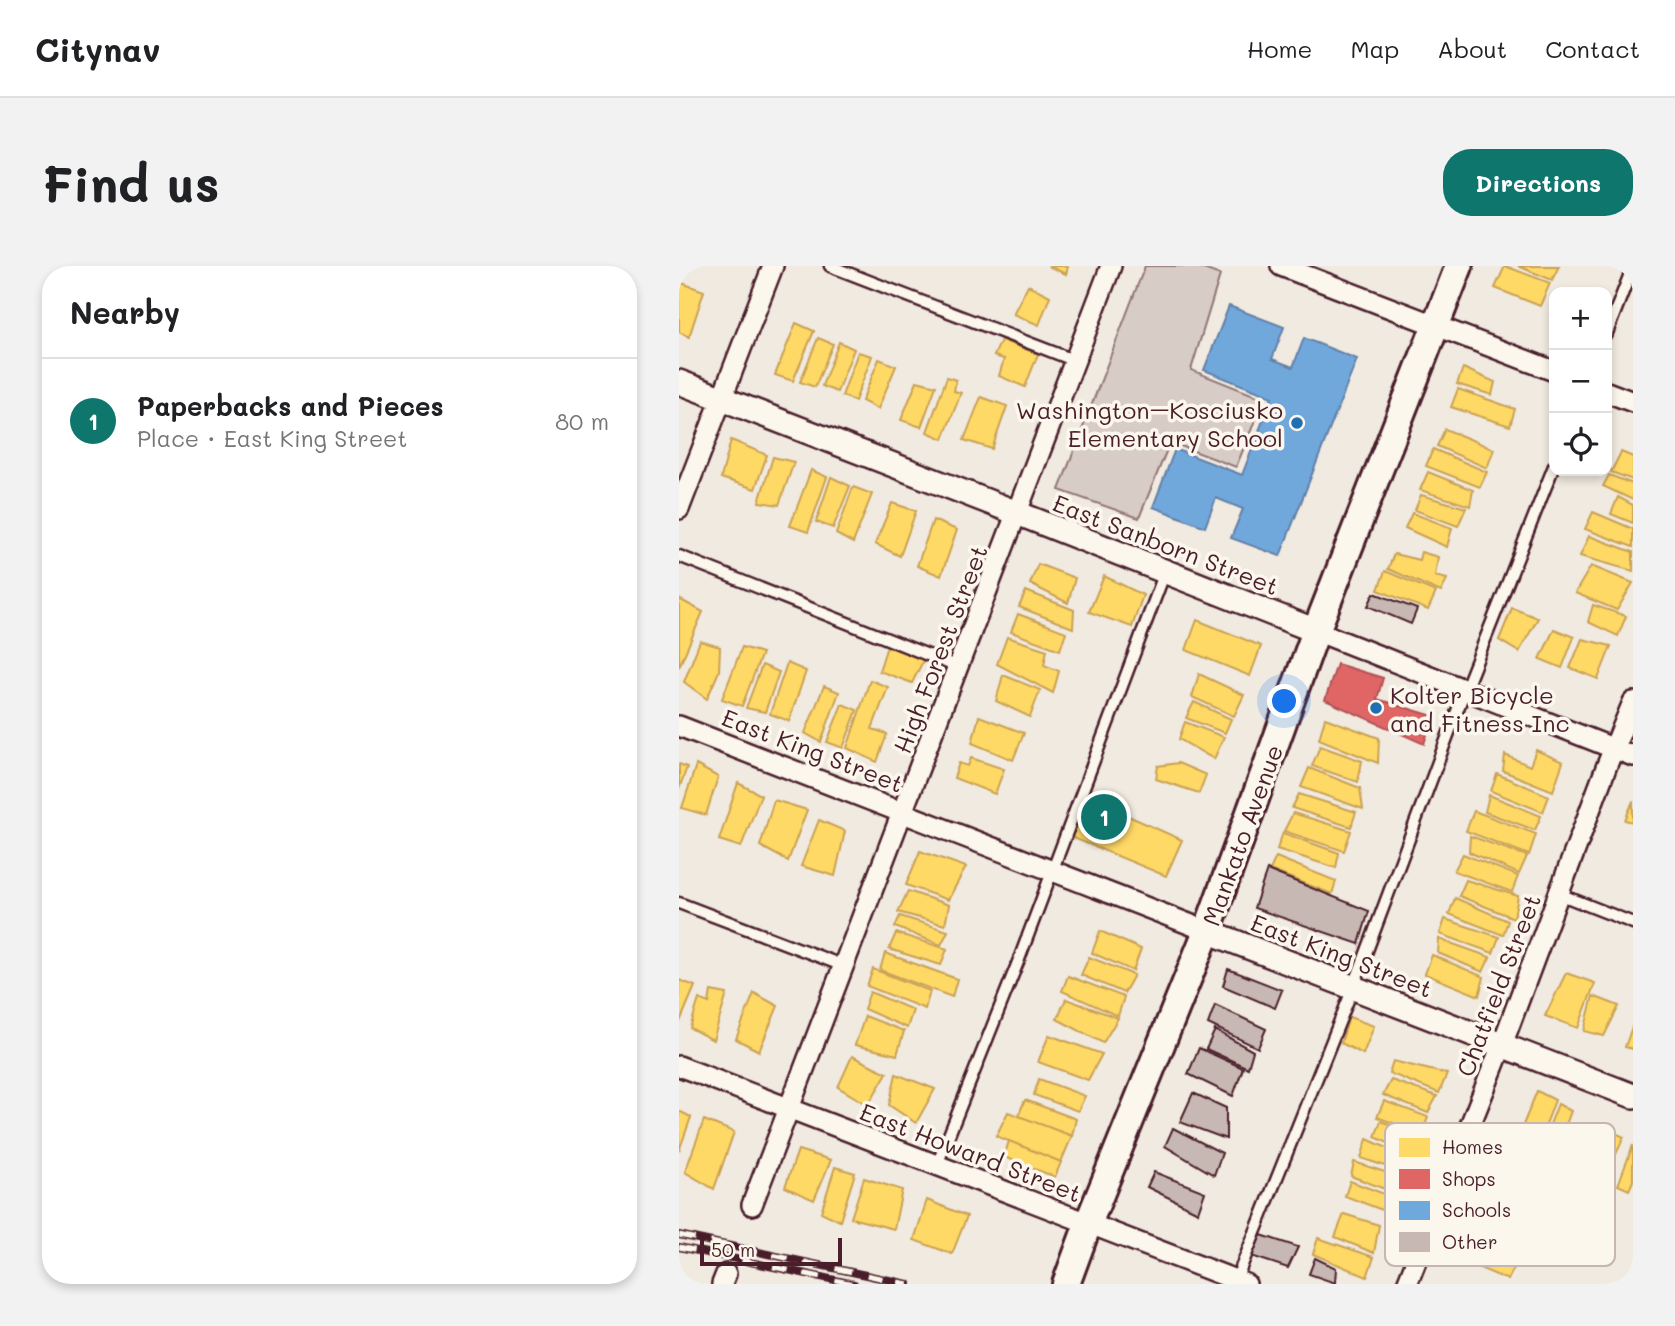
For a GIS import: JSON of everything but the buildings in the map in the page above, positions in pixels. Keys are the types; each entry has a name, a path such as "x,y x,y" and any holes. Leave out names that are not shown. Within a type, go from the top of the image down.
{"main road":[{"name":"Mankato Avenue","path":"1066,1284 1207,931 1316,631 1459,266"}],"street":[{"path":"679,509 773,266"},
{"name":"High Forest Street","path":"752,1205 1111,266"},
{"path":"1283,266 1549,370"},
{"name":"East Sanborn Street","path":"679,382 1624,752"},
{"path":"1612,394 1633,402"},
{"name":"Chatfield Street","path":"1471,1123 1559,894 1624,752 1633,702"},
{"name":"East King Street","path":"679,726 1633,1096"},
{"name":"East Howard Street","path":"679,1066 1241,1282"},
{"name":"Chatfield Street","path":"1407,1284 1414,1266"}],"lane":[{"path":"830,266 1076,361"},
{"path":"1612,320 1633,266"},
{"path":"1241,1282 1465,690 1550,476"},
{"path":"679,556 959,667"},
{"path":"937,1165 1165,572"},
{"path":"1559,894 1633,923"},
{"path":"679,903 845,966"}],"shaded area":[{"path":"1145,266 1196,266 1220,275 1191,370 1264,399 1236,467 1170,442 1139,518 1059,490"}],"railway":[{"path":"679,1235 908,1284"},
{"path":"679,1247 854,1284"}],"place":[{"name":"Washington–Kosciusko Elementary School","path":"1297,423"},
{"name":"Kolter Bicycle and Fitness Inc","path":"1376,708"},
{"name":"Paperbacks and Pieces","path":"1104,817"}]}
